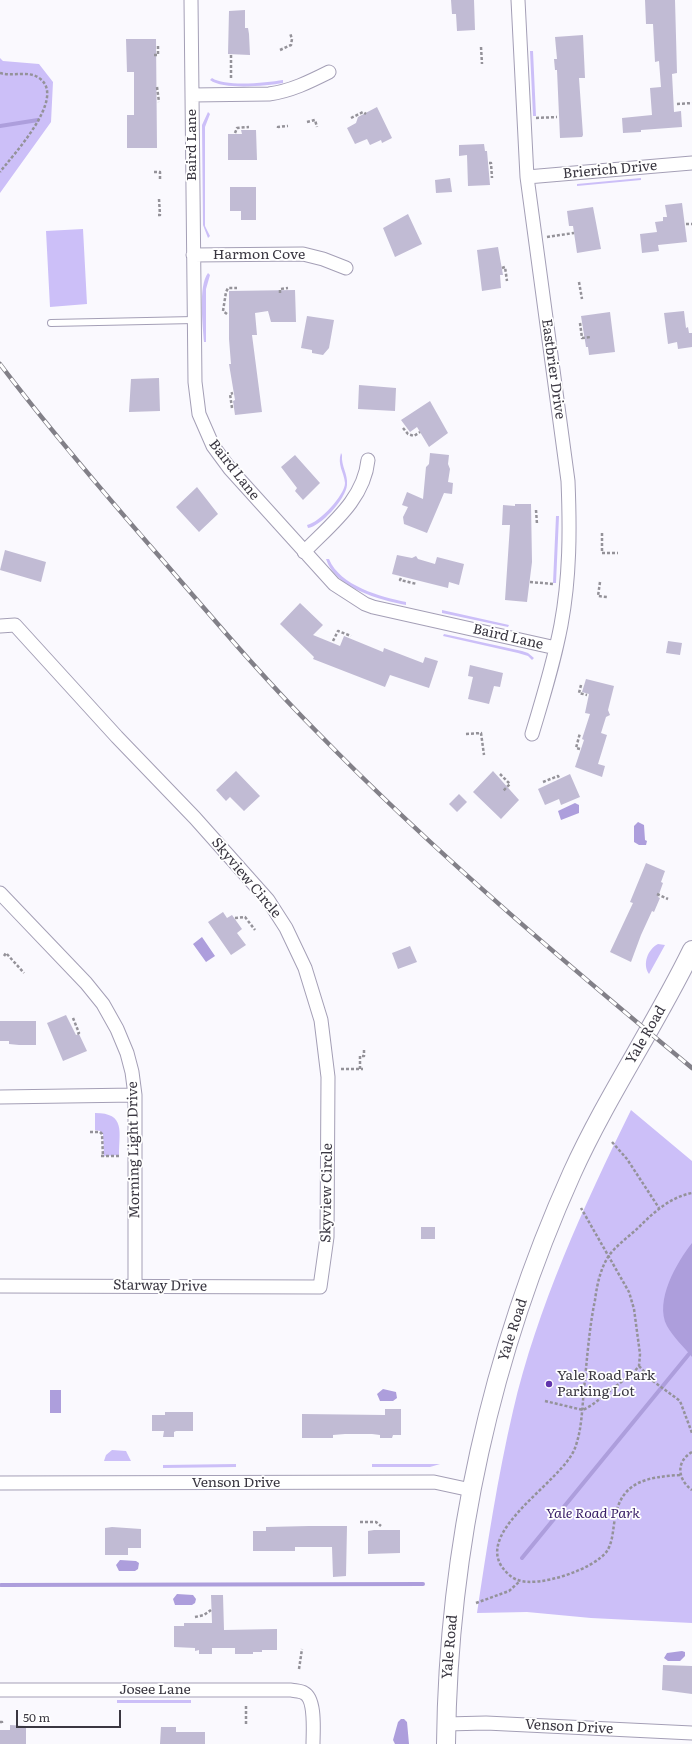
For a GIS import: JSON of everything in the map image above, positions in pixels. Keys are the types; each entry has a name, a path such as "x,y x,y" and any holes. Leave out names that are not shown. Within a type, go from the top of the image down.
{"main road":[{"name":"Yale Road","path":"446,1744 450,1636 459,1554 488,1413 513,1327 548,1228 598,1119 669,995 692,950"}],"street":[{"name":"Baird Lane","path":"191,0 193,256 197,404 210,441 230,469 334,584 365,604 409,616 556,648"},
{"name":"Eastbrier Drive","path":"518,0 527,177 568,481 569,558 564,604 556,648 532,734"},
{"path":"192,95 269,94 281,92 303,85 329,72"},
{"name":"Brierich Drive","path":"527,177 692,163"},
{"name":"Harmon Cove","path":"193,256 303,254 323,259 346,268"},
{"path":"304,552 352,501 364,481 368,460"},
{"name":"Skyview Circle","path":"0,626 15,625 117,737 195,818 268,900 293,942 305,968 321,1020 327,1063 327,1237 320,1287"},
{"name":"Morning Light Drive","path":"0,893 86,983 103,1004 117,1029 126,1053 132,1072 136,1095 135,1286"},
{"path":"0,1097 136,1095"},
{"name":"Starway Drive","path":"0,1286 320,1287"},
{"name":"Venson Drive","path":"0,1483 434,1482 471,1490"},
{"name":"Josee Lane","path":"0,1690 291,1690 304,1692 312,1704 313,1744"},
{"name":"Venson Drive","path":"446,1724 486,1724 692,1733"}],"lane":[{"path":"51,323 194,320"}],"path":[{"path":"280,50 291,45 292,39 290,33"},
{"path":"154,55 158,54 158,45"},
{"path":"481,47 482,64"},
{"path":"231,55 232,80"},
{"path":"0,73 6,75 24,74 40,78 44,83 47,98 38,125 0,172"},
{"path":"157,87 159,102"},
{"path":"677,104 692,104"},
{"path":"350,118 363,112 366,114"},
{"path":"533,118 557,117"},
{"path":"307,122 315,120 317,127"},
{"path":"278,128 288,126"},
{"path":"235,133 237,128 249,127"},
{"path":"489,163 492,163 492,178"},
{"path":"154,172 160,172 160,179"},
{"path":"158,215 160,215 159,199"},
{"path":"686,224 692,224"},
{"path":"544,237 574,233"},
{"path":"502,268 505,267 507,281"},
{"path":"579,282 582,299"},
{"path":"227,314 223,311 226,292 228,288 237,288"},
{"path":"280,293 280,289 288,288"},
{"path":"580,323 582,338 591,337"},
{"path":"232,408 230,394 233,393"},
{"path":"403,428 408,434 414,436 420,432"},
{"path":"536,510 537,524"},
{"path":"602,533 602,553 618,553"},
{"path":"401,578 400,580 417,584"},
{"path":"530,582 556,584"},
{"path":"600,582 598,596 607,597"},
{"path":"333,641 338,631 351,636"},
{"path":"581,685 579,693 587,695"},
{"path":"466,734 481,733 484,756"},
{"path":"580,733 576,748 580,749"},
{"path":"500,774 510,784 503,791"},
{"path":"543,782 558,776 559,778"},
{"path":"657,894 668,899"},
{"path":"235,918 245,917 255,930"},
{"path":"4,956 6,953 24,973"},
{"path":"73,1018 79,1033 77,1034"},
{"path":"341,1069 361,1069 360,1056 364,1056 364,1048"},
{"path":"90,1132 101,1133 102,1156 121,1156"},
{"path":"612,1142 627,1159 659,1208"},
{"path":"680,1475 650,1478 636,1483 626,1491 618,1505 613,1536 607,1551 593,1564 548,1580 520,1581 508,1574 499,1562 497,1550 499,1539 515,1516 546,1485 574,1452 583,1410 594,1302 602,1268 609,1256 659,1208 678,1197 692,1193"},
{"path":"545,1401 583,1410 623,1382 639,1366 640,1354 634,1309 629,1292 581,1208"},
{"path":"639,1366 653,1381 680,1401 692,1433"},
{"path":"692,1452 683,1464 680,1475 683,1483 692,1490"},
{"path":"360,1522 376,1522 381,1526"},
{"path":"476,1603 509,1591 520,1581"},
{"path":"195,1617 204,1615 210,1610"},
{"path":"299,1669 302,1649"},
{"path":"246,1704 246,1724"}],"green space":[{"path":"530,51 533,51 536,116 533,116"},
{"path":"0,58 3,61 39,64 53,82 51,122 0,193"},
{"path":"212,78 226,83 256,83 283,80 283,83 256,86 235,86 216,83 210,80"},
{"path":"208,112 210,114 205,127 205,226 210,236 208,238 203,225 202,125"},
{"path":"641,178 641,180 577,186 577,184"},
{"path":"83,229 87,304 50,307 46,231"},
{"path":"208,273 210,275 206,289 206,342 204,342 202,296 205,279"},
{"path":"341,453 347,481 346,491 332,511 325,518 319,523 308,528 307,525 318,519 330,508 344,488 345,483 340,465"},
{"path":"556,516 559,516 556,583 553,583"},
{"path":"326,559 329,559 334,568 342,576 362,589 406,602 406,605 372,596 348,585 331,569"},
{"path":"442,610 509,625 508,627 442,613"},
{"path":"444,634 522,651 528,653 534,658 532,660 528,656 518,653 443,636"},
{"path":"658,944 665,945 649,974 646,966 647,957 651,949"},
{"name":"Yale Road Park","path":"631,1110 692,1161 692,1623 591,1618 527,1612 477,1613 502,1460 523,1372 548,1296 563,1258 596,1183"},
{"path":"95,1113 112,1116 119,1125 119,1155 104,1156 103,1134 100,1131 95,1130"},
{"path":"112,1450 126,1451 131,1461 104,1461 106,1455"},
{"path":"236,1464 236,1467 163,1468 163,1465"},
{"path":"372,1464 440,1464 430,1467 372,1467"},
{"path":"117,1700 191,1700 191,1703 117,1703"}],"shaded area":[{"path":"575,803 579,805 579,813 561,820 558,811"},
{"path":"638,822 644,825 645,840 647,841 646,845 639,845 634,842 634,826"},
{"path":"202,937 215,956 206,962 193,944"},
{"path":"692,1243 692,1357 669,1330 664,1316 663,1305 665,1294 674,1271"},
{"path":"383,1389 396,1392 397,1398 393,1401 380,1401 377,1394"},
{"path":"50,1390 61,1390 61,1413 50,1413"},
{"path":"120,1560 136,1561 139,1563 138,1569 135,1571 119,1571 116,1565"},
{"path":"177,1594 193,1595 196,1599 195,1603 192,1605 175,1605 173,1599"},
{"path":"685,1652 685,1656 680,1661 668,1661 664,1658 667,1653"},
{"path":"401,1719 404,1719 407,1722 409,1744 395,1744 393,1740 398,1722"}],"building":[{"path":"451,0 474,0 475,30 457,31 456,14 452,14"},
{"path":"645,0 675,0 677,73 672,74 674,112 681,111 682,127 623,133 622,118 652,115 650,88 661,87 659,61 655,62 653,24 646,24"},
{"path":"245,10 245,28 248,28 250,55 228,54 229,11"},
{"path":"583,35 585,78 579,78 583,135 582,137 560,138 557,70 555,70 554,59 557,59 555,37"},
{"path":"126,39 156,39 157,148 127,148 127,115 134,115 134,72 127,72"},
{"path":"377,107 392,138 382,143 381,140 370,145 367,139 355,144 347,128 356,123 358,117"},
{"path":"241,130 256,130 257,160 228,160 228,134 242,134"},
{"path":"484,144 485,151 487,151 490,185 468,186 467,155 459,156 459,145"},
{"path":"450,178 452,192 436,193 435,180"},
{"path":"230,187 256,187 256,220 241,220 241,211 230,211"},
{"path":"682,203 687,242 658,245 659,251 642,253 640,234 657,232 655,222 663,221 663,217 667,217 665,205"},
{"path":"593,207 601,249 577,253 573,226 569,226 567,211"},
{"path":"408,214 422,244 395,257 383,228"},
{"path":"498,247 503,275 500,275 501,288 482,291 477,250"},
{"path":"295,290 296,322 271,322 268,311 255,313 257,335 252,335 262,412 235,415 233,401 235,400 229,364 231,364 229,339 229,291"},
{"path":"684,311 686,328 688,327 689,333 692,333 692,347 678,349 677,342 668,344 664,313"},
{"path":"610,312 615,352 589,355 588,347 586,347 581,316"},
{"path":"307,316 334,320 329,348 323,355 312,353 312,350 301,348"},
{"path":"159,378 160,411 129,412 131,379"},
{"path":"359,385 396,388 395,411 358,409"},
{"path":"430,401 448,433 429,447 417,427 410,432 401,420"},
{"path":"430,453 449,455 448,464 450,469 448,482 453,483 452,494 444,493 427,533 404,524 403,517 408,507 402,505 407,492 423,499 426,467 429,464"},
{"path":"295,455 320,483 303,500 295,491 297,488 281,467"},
{"path":"197,487 218,514 199,532 176,507"},
{"path":"515,504 531,504 532,562 527,602 505,600 510,525 502,525 503,505 515,506"},
{"path":"5,550 46,562 41,582 0,570"},
{"path":"397,555 412,558 416,556 418,559 435,564 437,557 464,564 459,585 449,582 448,588 392,574"},
{"path":"300,603 323,625 313,635 340,646 344,636 383,652 384,648 423,663 425,657 438,661 429,688 390,675 385,687 313,659 314,657 280,624"},
{"path":"668,641 682,643 680,655 666,653"},
{"path":"470,665 503,673 500,687 494,686 489,704 468,699 473,677 468,676"},
{"path":"586,679 614,686 608,710 610,715 606,717 601,733 607,735 598,764 605,766 602,777 575,767 584,740 582,739 590,714 585,713 589,694 582,692"},
{"path":"236,771 260,796 244,811 230,797 226,801 216,790"},
{"path":"493,771 519,800 501,819 473,792"},
{"path":"570,774 580,797 561,805 559,799 545,805 538,789"},
{"path":"459,794 467,802 457,812 449,804"},
{"path":"646,863 665,871 658,897 660,898 641,935 631,962 610,952 633,903 630,902"},
{"path":"223,912 227,918 232,915 242,929 237,933 246,945 231,955 208,922"},
{"path":"410,946 417,962 398,969 392,953"},
{"path":"66,1015 76,1035 79,1034 87,1051 63,1061 47,1023"},
{"path":"0,1021 36,1021 36,1045 9,1044 9,1041 0,1041"},
{"path":"421,1227 435,1227 435,1239 421,1239"},
{"path":"385,1409 401,1409 401,1435 393,1435 392,1438 380,1438 380,1435 372,1434 345,1434 333,1435 333,1438 302,1438 302,1414 385,1415"},
{"path":"165,1412 193,1412 193,1431 176,1431 174,1432 174,1437 163,1437 164,1431 152,1431 152,1415 165,1415"},
{"path":"347,1526 346,1576 333,1577 332,1547 295,1547 295,1551 253,1551 253,1531 266,1531 266,1527"},
{"path":"105,1528 141,1529 141,1548 128,1548 128,1555 105,1555"},
{"path":"400,1530 400,1553 368,1554 368,1531"},
{"path":"211,1595 223,1595 224,1630 277,1629 277,1650 262,1650 262,1652 253,1652 253,1654 235,1654 235,1648 212,1648 212,1654 199,1654 199,1650 195,1651 195,1648 174,1647 174,1626 184,1626 184,1623 212,1623"},
{"path":"663,1665 692,1666 692,1694 662,1690"},
{"path":"10,1725 26,1726 26,1744 0,1744 0,1730 10,1730"},
{"path":"161,1727 176,1727 176,1732 205,1732 205,1744 160,1744"}],"waterway":[{"path":"0,126 38,120"},
{"path":"522,1558 689,1354"},
{"path":"1,1585 423,1584"}],"railway":[{"path":"0,364 118,509 217,624 297,712 362,777 454,864 548,947 692,1068"}],"place":[{"name":"Yale Road Park Parking Lot","path":"549,1384"}]}
